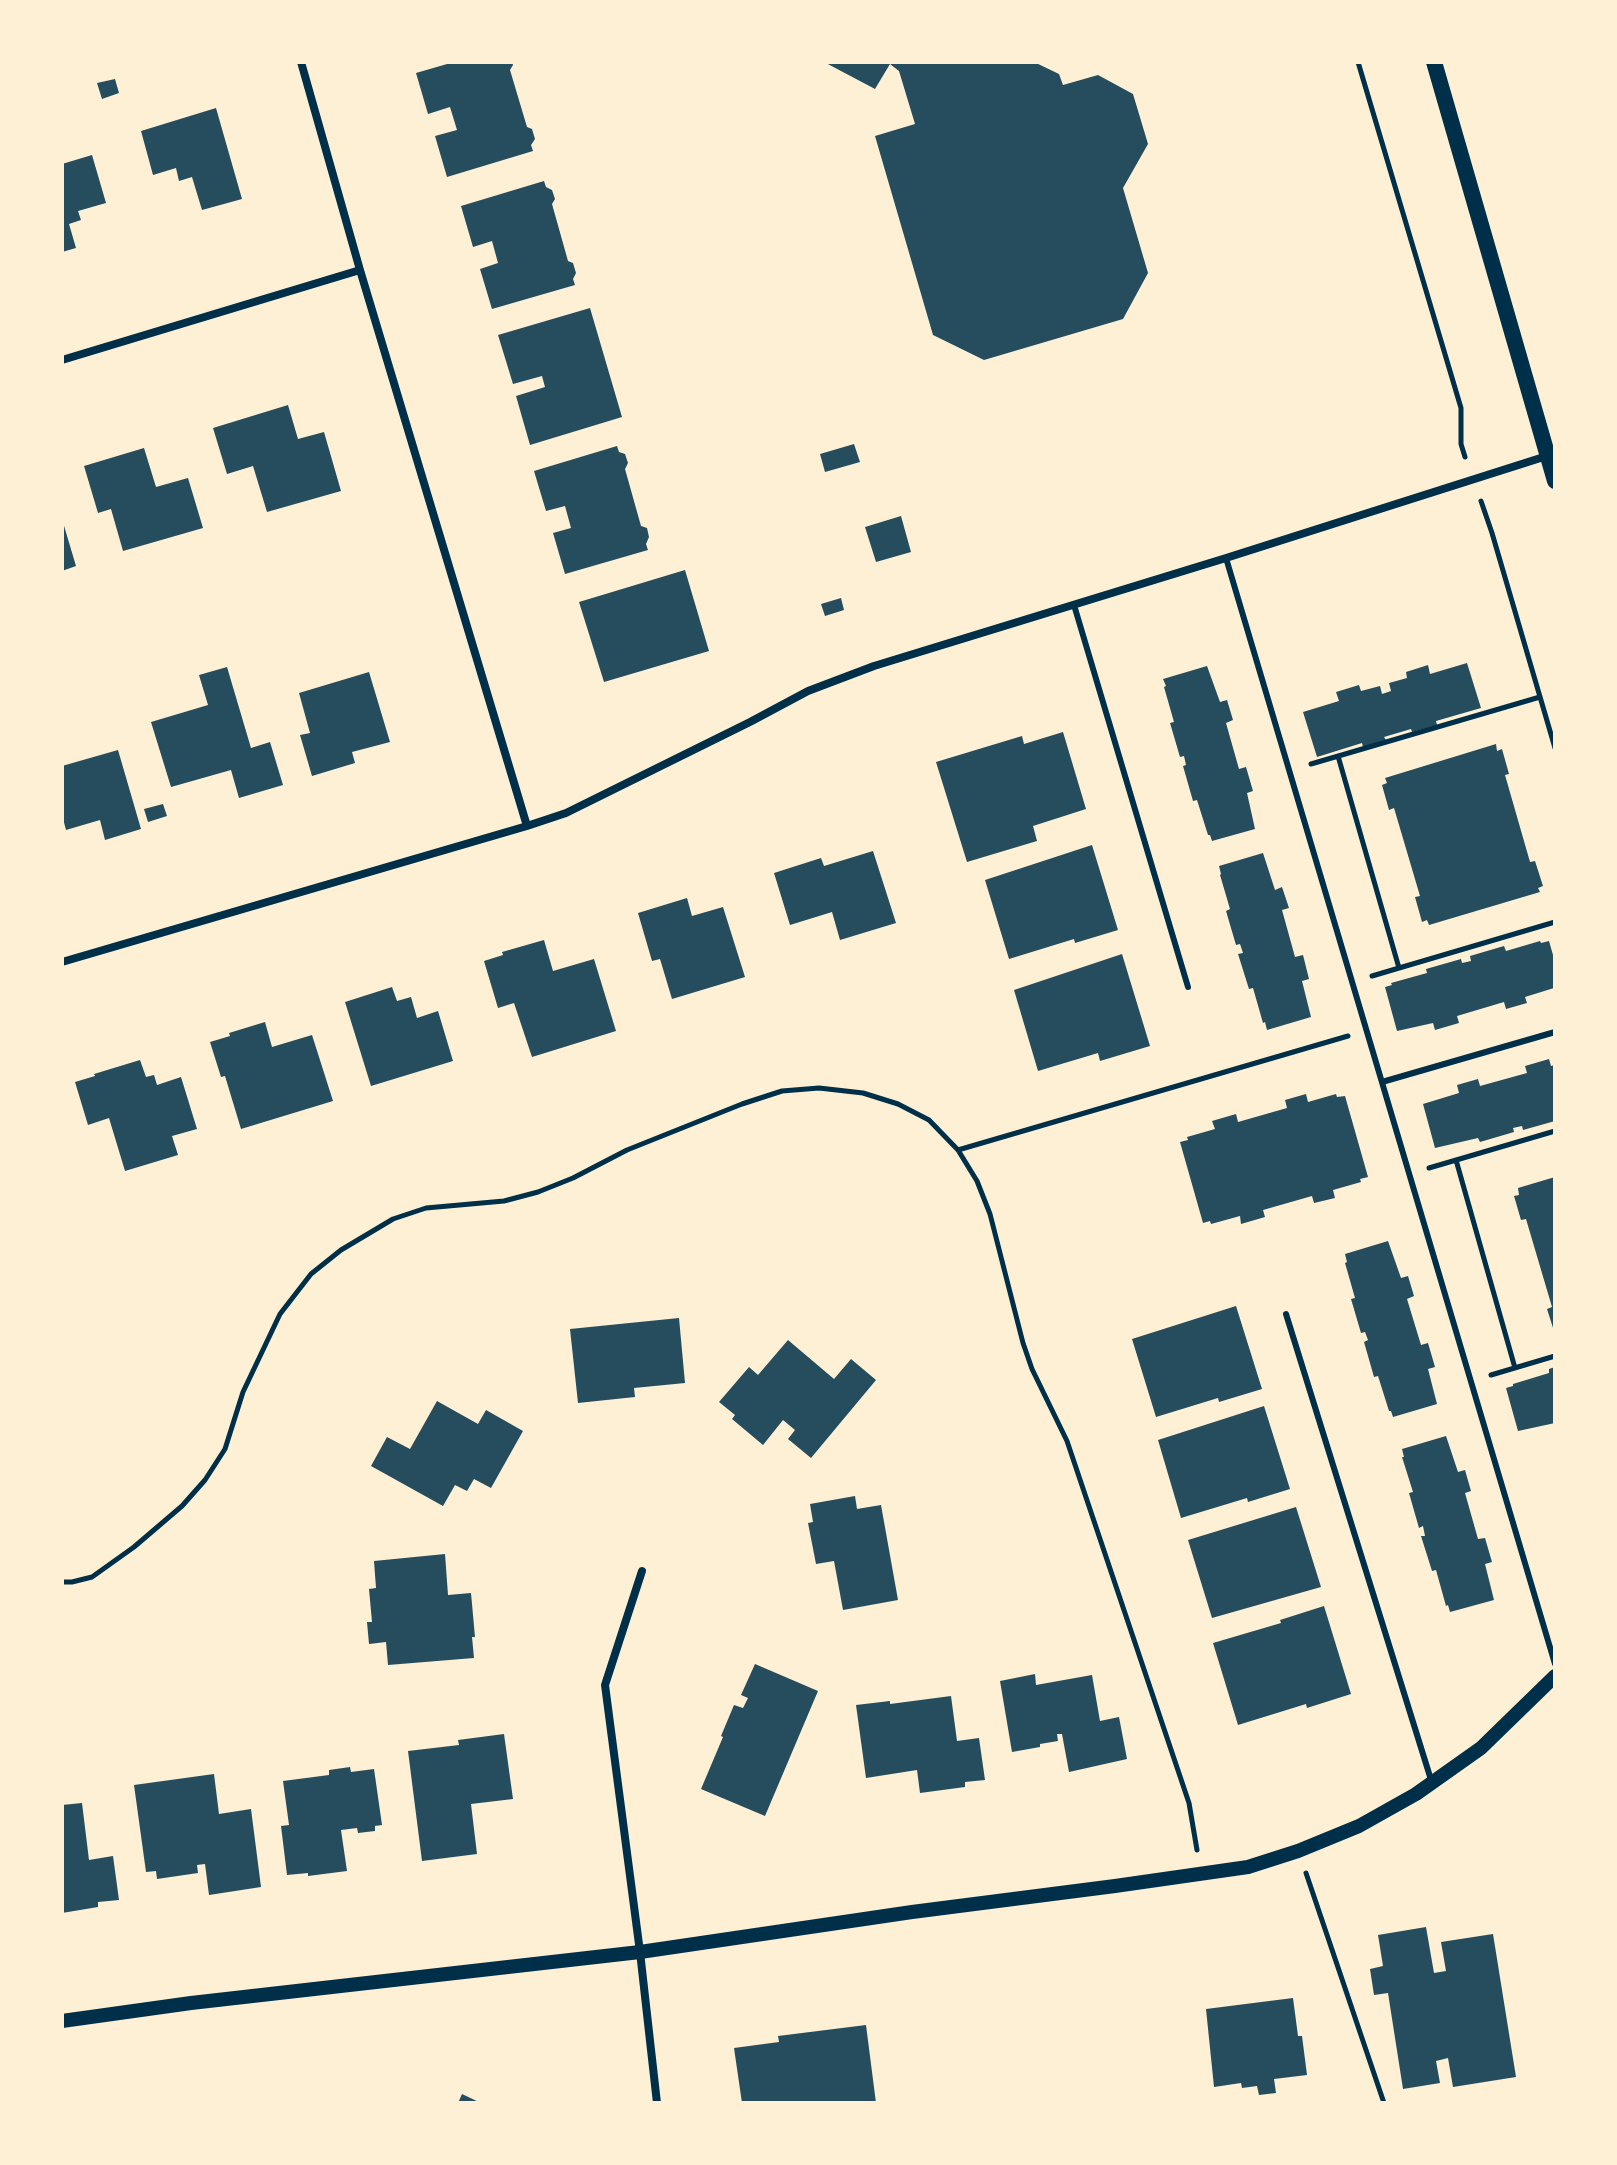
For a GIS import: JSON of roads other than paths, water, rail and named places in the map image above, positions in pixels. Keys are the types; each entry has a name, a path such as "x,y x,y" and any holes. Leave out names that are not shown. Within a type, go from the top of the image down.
{"main road":[{"path":"1434,62 1551,455 1555,481"}],"street":[{"path":"301,62 360,270 527,826"},
{"path":"62,360 360,270"},
{"path":"62,962 566,813 808,691 874,666 1551,455"},
{"path":"642,1571 605,1685 657,2103"},
{"path":"62,2021 191,2003 640,1952 1248,1867 1359,1826 1416,1794 1481,1748 1555,1676"}],"lane":[{"path":"1226,558 1555,1664"},
{"path":"1074,605 1188,987"},
{"path":"1382,1082 1555,1032"},
{"path":"1286,1314 1432,1783"}]}
